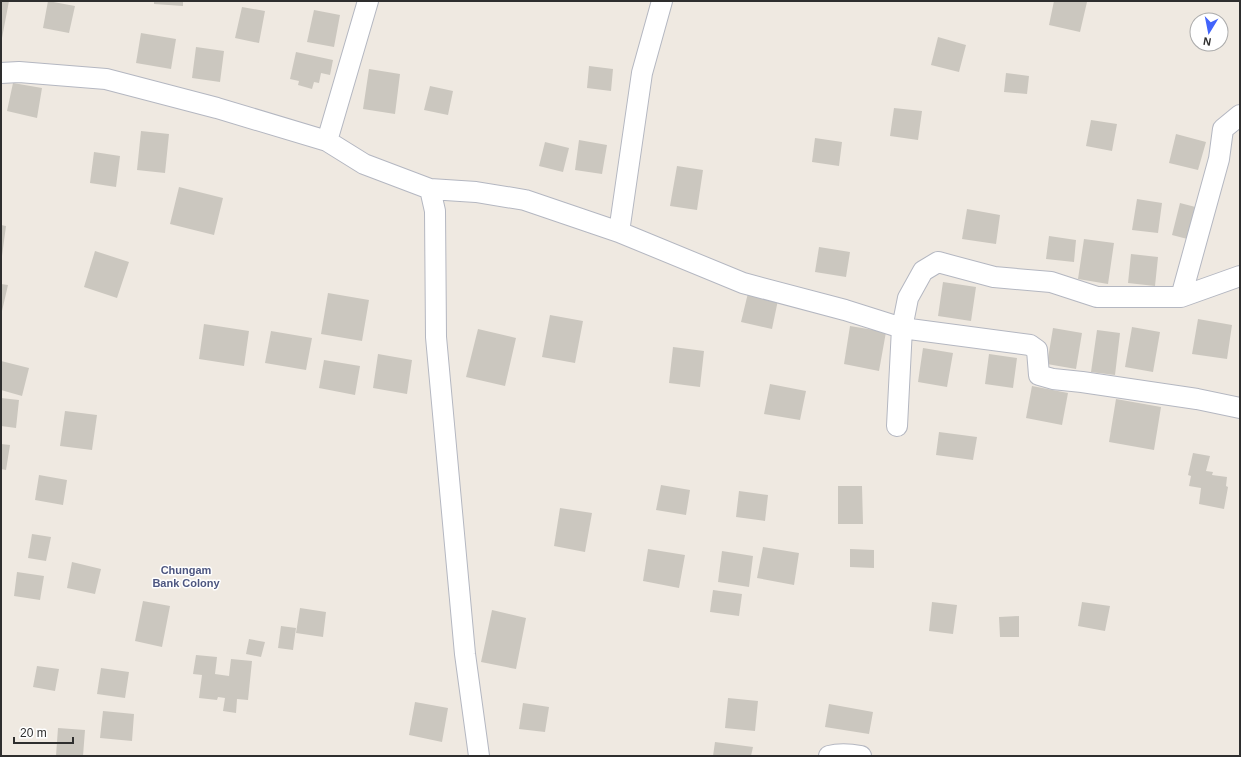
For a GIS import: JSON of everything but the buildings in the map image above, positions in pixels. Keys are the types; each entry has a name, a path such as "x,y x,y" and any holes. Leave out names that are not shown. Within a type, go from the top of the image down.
{"street":[{"path":"327,141 368,1"},
{"path":"620,232 642,73 662,1"},
{"path":"1,73 19,72 106,79 216,108 327,141 364,164 430,189 476,192 525,200 620,232 743,283 845,310 902,328 1030,345 1037,350 1039,375 1053,379 1181,397 1240,408"},
{"path":"1181,297 1219,159 1223,130 1240,115"},
{"path":"430,189 435,210 436,337 465,654 479,756"},
{"path":"897,426 902,328 908,298 923,271 938,262 994,277 1051,282 1096,297 1181,297 1240,276"},
{"path":"829,756 838,754 861,756"}],"district":[{"name":"Chungam Bank Colony","path":"186,576"}]}
